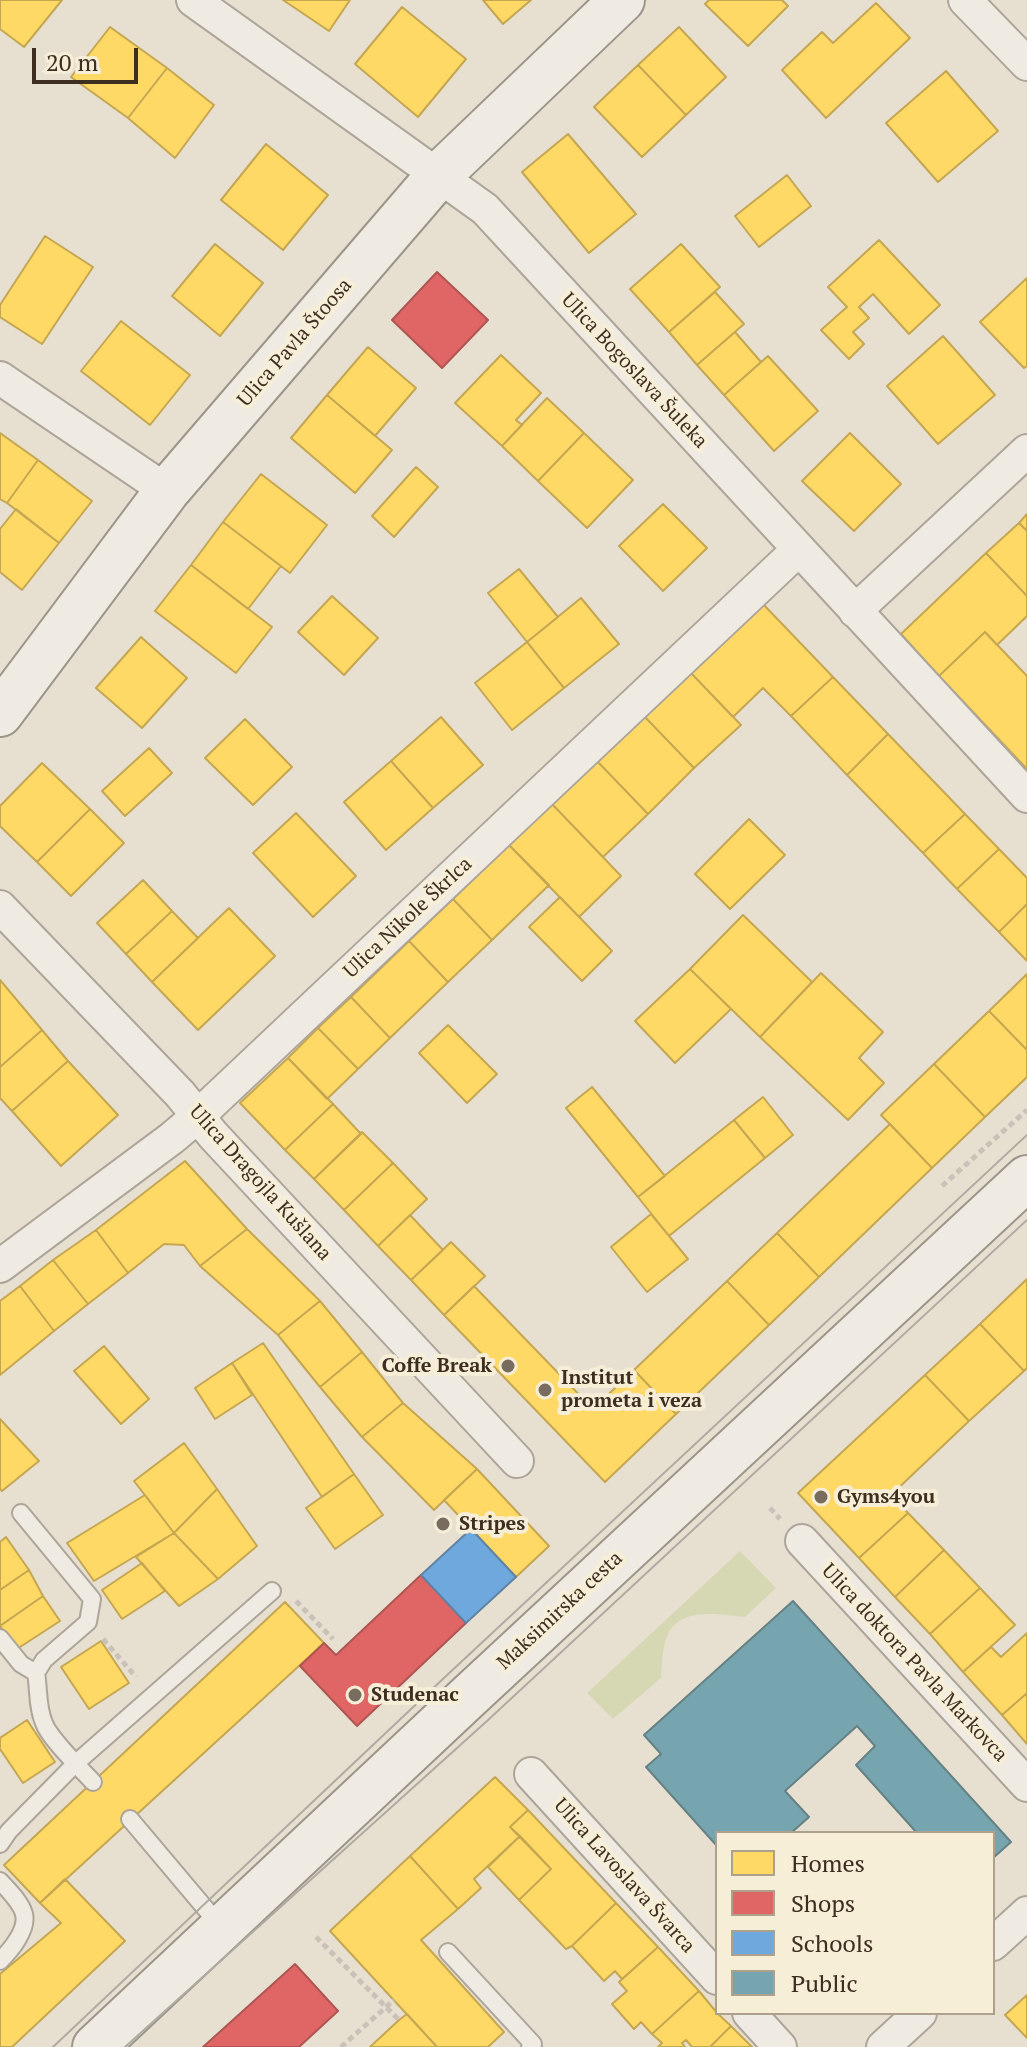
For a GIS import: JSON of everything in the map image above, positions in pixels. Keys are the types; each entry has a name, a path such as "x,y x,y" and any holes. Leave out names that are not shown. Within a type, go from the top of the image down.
{"main road":[{"name":"Ulica Pavla Štoosa","path":"0,714 167,491 438,176 622,0"},
{"name":"Maksimirska cesta","path":"95,2047 1027,1178"}],"street":[{"name":"Ulica Bogoslava Šuleka","path":"193,0 485,209 1027,796"},
{"path":"965,0 1026,62"},
{"path":"0,378 167,491"},
{"path":"855,611 1027,451"},
{"name":"Ulica Nikole Škrlca","path":"0,1266 198,1116 798,550"},
{"name":"Ulica Dragojla Kušlana","path":"0,907 180,1094 517,1461"},
{"name":"Ulica doktora Pavla Markovca","path":"802,1541 1027,1785"},
{"name":"Ulica Lavoslava Švarca","path":"531,1774 715,1976"},
{"path":"995,1942 1027,1913"},
{"path":"751,2015 780,2047"},
{"path":"883,2047 918,2015"}],"lane":[{"path":"21,1513 92,1599 88,1622 44,1660 36,1673 37,1701 45,1727 93,1782"},
{"path":"0,1844 76,1763 272,1591"},
{"path":"0,1638 21,1664 36,1673"},
{"path":"130,1819 222,1928"},
{"path":"0,1881 24,1914 14,1947 0,1961"},
{"path":"448,1952 533,2044 530,2047"}],"path":[{"path":"942,1186 1027,1110"},
{"path":"272,1591 285,1590 333,1639"},
{"path":"88,1622 152,1696"},
{"path":"316,1937 399,2020"},
{"path":"341,2047 394,2000"}],"green space":[{"path":"740,1551 776,1588 745,1617 702,1614 682,1619 674,1625 665,1644 661,1678 613,1719 587,1693"}],"building: Homes":[{"path":"0,0 62,0 24,47 0,29"},
{"path":"283,0 350,0 329,31"},
{"path":"483,0 531,0 503,24"},
{"path":"709,0 782,0 788,6 748,46 705,4"},
{"path":"876,3 910,38 826,118 782,70 822,32 833,43"},
{"path":"402,7 466,59 418,117 355,64"},
{"path":"110,27 167,68 128,118 71,77"},
{"path":"679,27 726,77 686,115 638,65"},
{"path":"638,65 686,115 642,157 594,107"},
{"path":"167,68 214,105 175,158 128,118"},
{"path":"946,71 998,131 938,182 886,123"},
{"path":"568,134 636,214 589,253 522,172"},
{"path":"266,144 328,195 283,250 221,200"},
{"path":"787,175 811,206 759,247 735,216"},
{"path":"45,236 93,267 42,344 0,317 0,305"},
{"path":"879,240 940,305 909,334 873,294 859,307 869,318 853,332 864,344 849,359 821,330 847,307 828,287"},
{"path":"215,244 263,283 220,336 172,296"},
{"path":"681,244 720,287 669,332 630,289"},
{"path":"1027,278 1027,366 1024,368 980,322"},
{"path":"715,292 744,324 697,365 669,332"},
{"path":"121,321 190,375 150,425 81,371"},
{"path":"735,332 761,362 724,395 697,365"},
{"path":"943,336 995,395 938,444 887,386"},
{"path":"368,347 416,388 375,436 327,395"},
{"path":"501,355 541,393 516,420 522,425 502,446 455,403"},
{"path":"768,356 818,411 774,451 724,395"},
{"path":"327,395 392,450 355,493 291,438"},
{"path":"547,398 584,433 538,481 502,446"},
{"path":"0,433 38,460 7,503 0,499"},
{"path":"584,433 633,480 587,528 538,481"},
{"path":"850,433 901,484 854,531 802,481"},
{"path":"38,460 92,501 59,543 7,503"},
{"path":"416,467 438,487 394,537 372,516"},
{"path":"261,474 327,525 290,573 223,522"},
{"path":"663,504 707,548 663,591 619,546"},
{"path":"16,509 59,543 22,590 0,572 0,529"},
{"path":"1027,514 1027,531 1019,523"},
{"path":"223,522 281,566 248,609 191,565"},
{"path":"1019,523 1027,531 1027,596 986,553"},
{"path":"986,553 1027,596 1027,616 997,645 985,632 939,676 901,634"},
{"path":"191,565 272,627 236,673 155,611"},
{"path":"519,569 558,617 527,642 488,593"},
{"path":"332,596 378,638 344,675 298,632"},
{"path":"581,598 619,644 564,688 527,642"},
{"path":"762,603 833,677 791,716 763,688 733,717 690,672"},
{"path":"985,632 1027,676 1027,769 939,676"},
{"path":"141,637 187,678 142,728 96,688"},
{"path":"527,642 564,688 512,730 475,683"},
{"path":"690,672 741,725 694,768 644,716"},
{"path":"833,677 888,734 847,775 791,716"},
{"path":"644,716 694,768 648,814 597,761"},
{"path":"441,717 483,765 433,808 391,761"},
{"path":"245,719 292,767 253,805 205,758"},
{"path":"888,734 965,814 923,853 847,775"},
{"path":"149,748 172,773 125,816 102,791"},
{"path":"391,761 433,808 386,850 344,802"},
{"path":"597,761 648,814 603,857 552,804"},
{"path":"42,763 90,809 37,862 0,826 0,806"},
{"path":"552,804 621,876 579,917 509,845"},
{"path":"90,809 124,843 71,896 37,862"},
{"path":"296,813 356,876 313,917 253,853"},
{"path":"965,814 999,849 957,889 923,853"},
{"path":"749,819 785,855 730,909 695,874"},
{"path":"509,845 549,885 492,940 453,899"},
{"path":"999,849 1027,878 1027,904 999,932 957,889"},
{"path":"143,880 172,911 126,954 97,923"},
{"path":"560,897 612,951 582,981 529,927"},
{"path":"453,899 492,940 448,982 409,941"},
{"path":"1027,904 1027,961 999,932"},
{"path":"229,908 275,956 198,1030 152,982"},
{"path":"172,911 198,938 152,982 126,954"},
{"path":"743,915 812,982 760,1037 690,969"},
{"path":"409,941 448,982 390,1038 351,997"},
{"path":"690,969 731,1009 675,1063 635,1021"},
{"path":"821,973 883,1032 859,1058 884,1083 848,1120 760,1037"},
{"path":"1027,974 1027,1050 989,1011"},
{"path":"0,980 42,1030 0,1067"},
{"path":"351,997 390,1038 358,1069 318,1028"},
{"path":"989,1011 1027,1050 1027,1077 985,1117 934,1064"},
{"path":"448,1025 497,1074 467,1103 419,1053"},
{"path":"318,1028 358,1069 327,1099 288,1058"},
{"path":"42,1030 68,1061 12,1111 0,1098 0,1067"},
{"path":"288,1058 333,1104 285,1150 240,1103"},
{"path":"68,1061 118,1115 61,1166 12,1111"},
{"path":"934,1064 985,1117 932,1168 881,1115"},
{"path":"592,1087 665,1176 638,1197 566,1108"},
{"path":"763,1097 793,1135 765,1158 734,1120"},
{"path":"333,1104 361,1134 314,1179 285,1150"},
{"path":"734,1120 765,1158 669,1236 638,1197"},
{"path":"890,1124 932,1168 819,1277 777,1233"},
{"path":"362,1132 393,1163 344,1210 314,1179"},
{"path":"185,1161 247,1229 200,1266 184,1245 164,1244 128,1273 96,1230"},
{"path":"393,1163 427,1199 378,1246 344,1210"},
{"path":"651,1214 688,1259 647,1292 611,1247"},
{"path":"410,1215 443,1250 411,1280 378,1246"},
{"path":"247,1229 320,1301 278,1335 200,1266"},
{"path":"96,1230 128,1273 88,1304 53,1260"},
{"path":"777,1233 819,1277 769,1325 727,1281"},
{"path":"451,1242 485,1276 444,1315 411,1280"},
{"path":"53,1260 88,1304 54,1331 20,1286"},
{"path":"1027,1279 1027,1368 1024,1371 980,1324"},
{"path":"727,1281 769,1325 676,1414 634,1370"},
{"path":"20,1286 54,1331 0,1375 0,1301"},
{"name":"Institut prometa i veza","path":"474,1286 593,1409 634,1370 676,1414 605,1482 444,1315"},
{"path":"320,1301 362,1352 320,1387 278,1335"},
{"path":"980,1324 1024,1371 969,1421 925,1375"},
{"path":"263,1343 354,1474 322,1497 232,1363"},
{"path":"104,1346 149,1399 121,1424 74,1371"},
{"path":"362,1352 403,1403 362,1437 320,1387"},
{"path":"232,1363 252,1395 215,1419 195,1388"},
{"path":"925,1375 969,1421 891,1495 908,1513 859,1558 798,1493"},
{"path":"403,1403 477,1469 434,1510 362,1437"},
{"path":"0,1419 39,1461 2,1491 0,1489"},
{"path":"184,1443 217,1489 174,1533 134,1481"},
{"path":"477,1469 549,1546 516,1577 444,1500"},
{"path":"354,1474 383,1515 335,1549 306,1508"},
{"path":"217,1489 257,1546 218,1579 174,1533"},
{"path":"145,1495 174,1533 94,1581 67,1543"},
{"path":"908,1513 944,1550 895,1597 859,1558"},
{"path":"174,1533 218,1579 179,1606 136,1557"},
{"path":"6,1537 29,1570 0,1590 0,1542"},
{"path":"944,1550 980,1588 930,1634 895,1597"},
{"path":"142,1563 165,1591 122,1619 102,1590"},
{"path":"29,1570 43,1596 0,1626 0,1590"},
{"path":"980,1588 1015,1625 963,1672 930,1634"},
{"path":"43,1596 60,1621 17,1649 0,1626"},
{"path":"285,1602 324,1643 40,1903 4,1865"},
{"path":"1027,1633 1027,1693 1002,1715 963,1672 991,1647 1001,1657"},
{"path":"101,1641 129,1683 89,1709 61,1667"},
{"path":"1027,1693 1027,1744 1002,1715"},
{"path":"27,1720 55,1762 23,1783 0,1749 0,1738"},
{"path":"495,1777 528,1810 510,1827 520,1836 474,1879 481,1888 458,1909 410,1856"},
{"path":"528,1810 616,1903 566,1949 519,1900 551,1869 510,1827"},
{"path":"520,1836 551,1869 519,1900 488,1867"},
{"path":"410,1856 458,1909 421,1940 504,2032 488,2047 437,2047 330,1931"},
{"path":"65,1879 125,1941 12,2047 0,2047 0,1974 61,1923 40,1903"},
{"path":"616,1903 658,1947 622,1979 615,1971 604,1981 572,1946"},
{"path":"658,1947 699,1991 652,2034 641,2022 634,2029 612,2004 627,1991 619,1982"},
{"path":"699,1991 715,2011 715,2015 731,2026 710,2047 692,2047 686,2040 682,2043 685,2047 658,2047 662,2043 652,2034"},
{"path":"1027,1995 1027,2038 1005,2015"},
{"path":"407,2014 437,2047 370,2047 399,2020"},
{"path":"731,2026 752,2047 710,2047"}],"building: Shops":[{"path":"437,272 488,320 442,368 392,320"},
{"path":"421,1575 466,1623 357,1726 300,1666 324,1643 336,1655"},
{"path":"295,1964 338,2011 299,2047 203,2047"}],"building: Schools":[{"path":"471,1529 516,1577 466,1623 421,1575"}],"building: Public":[{"path":"793,1601 1011,1842 995,1856 995,1831 915,1831 856,1765 875,1746 857,1726 785,1791 809,1817 793,1831 715,1831 715,1844 646,1767 661,1754 644,1735"}],"tram line":[{"path":"53,2047 1027,1135"},
{"path":"125,2047 487,1721 1027,1220"}],"place":[{"name":"Coffe Break","path":"508,1366"},
{"name":"Institut prometa i veza","path":"545,1390"},
{"name":"Gyms4you","path":"821,1497"},
{"name":"Stripes","path":"443,1524"},
{"name":"Studenac","path":"355,1695"}]}
